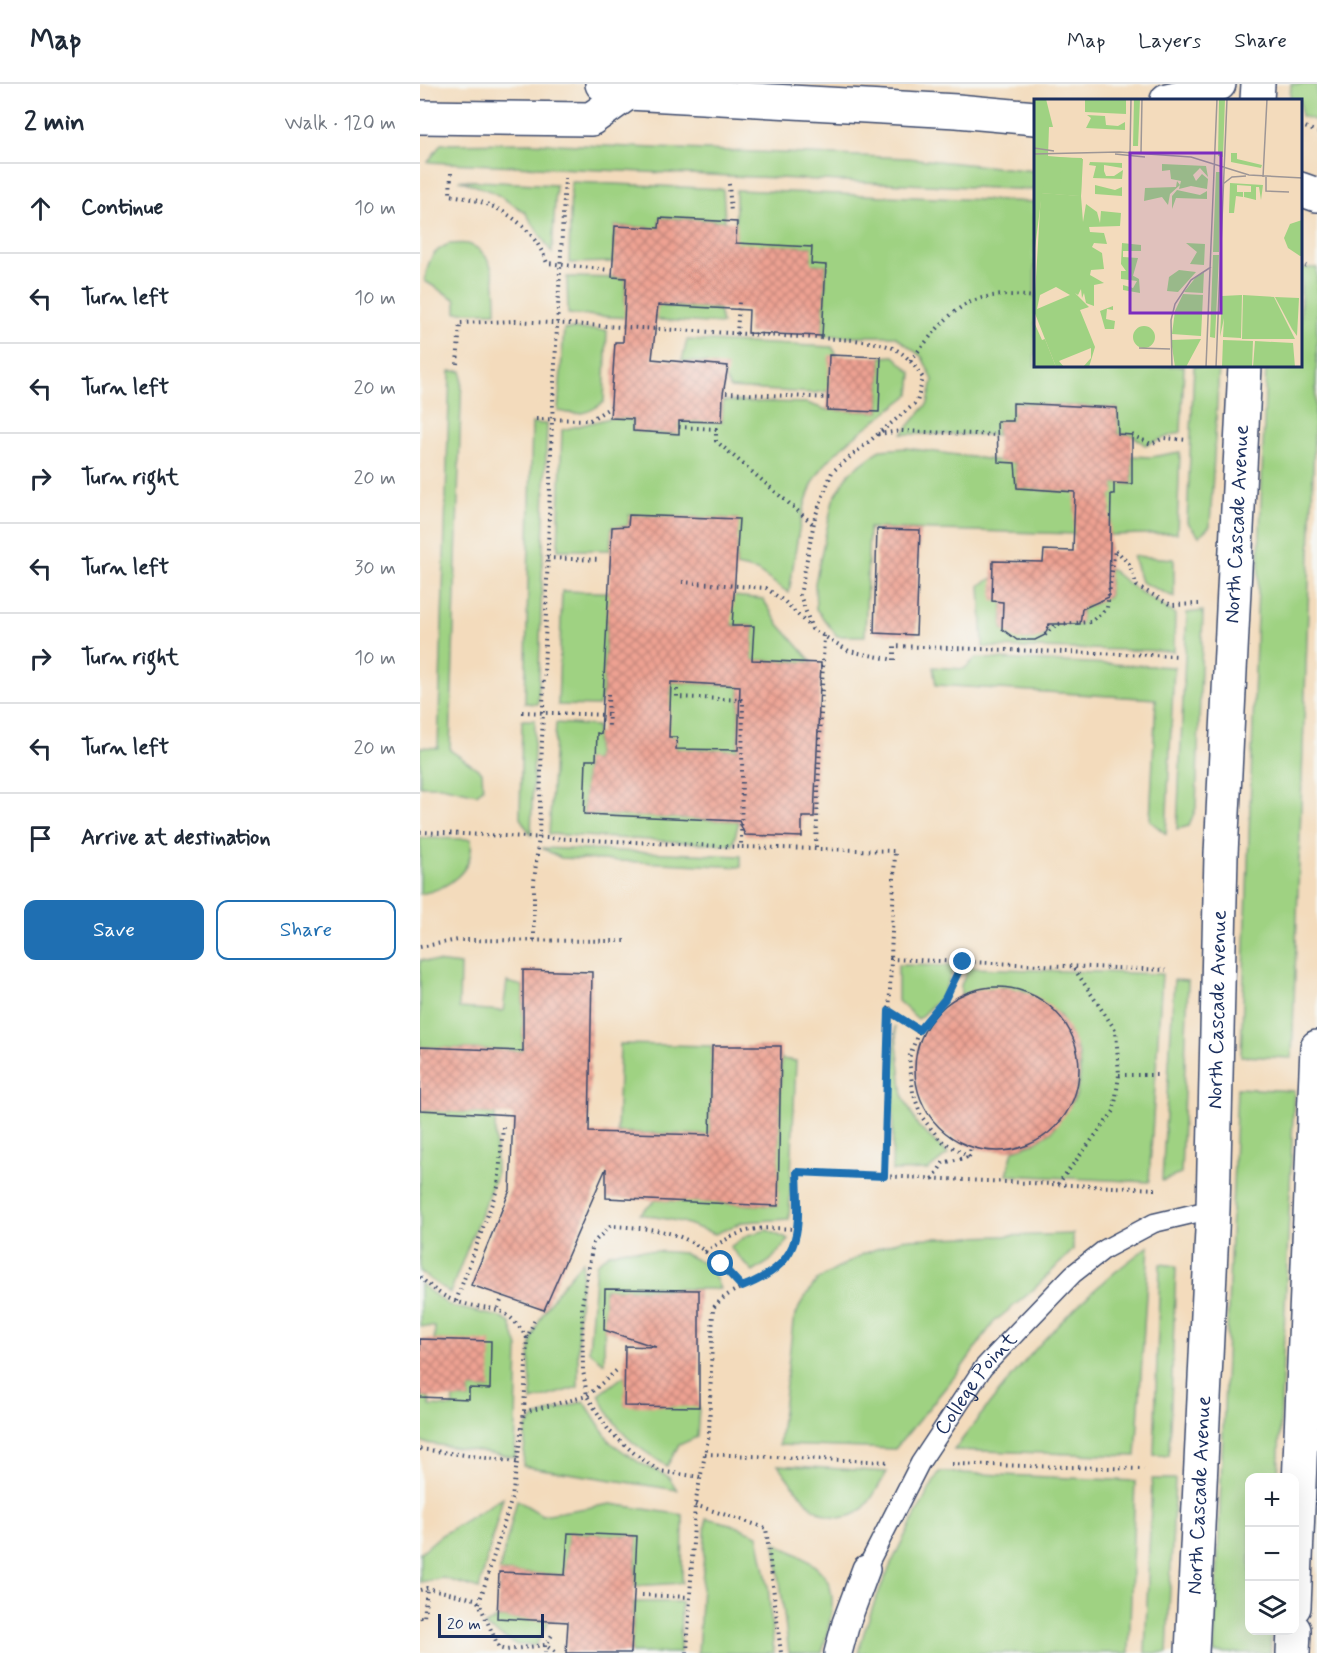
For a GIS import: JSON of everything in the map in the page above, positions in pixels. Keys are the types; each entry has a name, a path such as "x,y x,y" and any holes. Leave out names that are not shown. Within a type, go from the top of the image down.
{"main road":[{"path":"1171,99 1197,93 1219,84"},
{"path":"1257,99 1258,84"},
{"path":"420,117 591,119 615,89 1030,116"},
{"path":"1302,190 1317,195"},
{"name":"North Cascade Avenue","path":"1192,1653 1213,1209 1221,854 1245,368"},
{"path":"1295,1581 1317,1047"},
{"path":"1293,1653 1294,1635"}],"street":[{"name":"College Point","path":"838,1653 846,1623 866,1569"}],"lane":[{"name":"College Point","path":"866,1569 921,1463 983,1368 1074,1274 1105,1249 1154,1223 1213,1209"}],"path":[{"path":"1302,126 1317,132"},
{"path":"451,173 450,195 473,198 505,210 526,229 542,250 547,263 560,267 609,270"},
{"path":"534,940 534,882 539,836 552,420 565,177"},
{"path":"729,184 731,213"},
{"path":"1302,264 1306,266"},
{"path":"910,361 948,316 968,302 984,296 1012,294 1034,297"},
{"path":"737,334 740,300"},
{"path":"457,364 460,323 515,321 557,323 855,340 892,346 910,361 923,378 917,402 832,472 814,525 800,595 812,629"},
{"path":"726,393 830,398"},
{"path":"536,419 590,420 611,407"},
{"path":"679,427 716,429 716,441 814,525"},
{"path":"878,434 901,431 997,435"},
{"path":"1132,435 1151,444 1164,438 1187,440"},
{"path":"1045,635 1057,624 1091,622 1107,608 1115,549 1129,564 1137,586 1171,605 1207,604"},
{"path":"547,558 600,560"},
{"path":"682,582 766,588 785,602 812,629 849,651 880,659 894,660 894,646 1179,656"},
{"path":"816,847 824,635"},
{"path":"676,689 677,697 743,700 741,847"},
{"path":"608,694 609,729"},
{"path":"522,712 609,714"},
{"path":"420,832 741,847 816,847 895,851 884,1176"},
{"path":"420,947 458,940 625,941"},
{"path":"891,959 1166,970"},
{"path":"963,962 945,999 919,1030 909,1058 913,1092 921,1116 940,1140 969,1157"},
{"path":"1057,1185 1114,1111 1119,1075 1116,1031 1072,967"},
{"path":"889,1011 919,1030"},
{"path":"1119,1075 1161,1075"},
{"path":"456,1301 498,1187 503,1127"},
{"path":"969,1157 970,1147"},
{"path":"933,1179 943,1163 969,1157"},
{"path":"687,1653 695,1505 709,1434 713,1308 727,1293 761,1279 785,1260 795,1245 797,1172 1156,1189"},
{"path":"700,1477 659,1471 635,1454 609,1431 587,1396 583,1370 582,1305 593,1243 610,1226 654,1228 691,1240 742,1287"},
{"path":"705,1251 732,1235 756,1227 797,1229"},
{"path":"420,1277 434,1290 456,1301 498,1308 516,1320 527,1338"},
{"path":"498,1308 503,1296"},
{"path":"479,1603 512,1498 524,1413 527,1338 536,1317"},
{"path":"524,1413 587,1396 617,1370"},
{"path":"420,1449 517,1462"},
{"path":"695,1505 766,1528 780,1653"},
{"path":"420,1617 424,1618 427,1588"},
{"path":"420,1590 427,1588 475,1599 479,1603 499,1648 506,1650 545,1645 555,1653"},
{"path":"642,1595 690,1597"},
{"path":"545,1653 545,1645 552,1635"}],"green space":[{"path":"1291,84 1317,84 1317,121 1302,116 1302,99 1290,99"},
{"path":"530,143 908,158 1034,171 1034,190 428,162 441,144"},
{"path":"459,180 556,185 552,253 525,212 493,192"},
{"path":"571,182 723,189 725,221 660,218 659,228 615,226 613,262 569,263"},
{"path":"736,190 1034,202 1034,368 1184,368 1181,432 1145,445 1132,435 1118,434 1117,408 1013,403 1013,421 997,421 997,435 902,434 928,403 933,380 922,357 895,336 822,336 826,265 811,264 811,247 769,245 735,259"},
{"path":"449,244 468,244 485,255 490,263 495,283 496,312 456,312 456,300 425,281 431,258 438,250"},
{"path":"1302,268 1317,268 1317,358 1292,1058 1241,1056 1266,368 1302,368"},
{"path":"567,277 626,278 625,304 719,309 722,324 568,314"},
{"path":"564,329 607,330 604,402 582,413 558,411"},
{"path":"687,340 832,347 837,355 835,390 813,393 730,388 726,380 706,378 706,363 682,361"},
{"path":"894,356 912,373 910,394 842,447 830,459 812,485 803,511 789,593 757,571 736,566 738,519 629,515 628,526 612,527 610,550 558,550 562,430 610,418 633,419 633,431 678,434 679,421 722,422 723,401 807,403 827,410 879,412 881,357"},
{"path":"1194,368 1219,368 1210,526 1199,536 1187,522"},
{"path":"450,371 462,371 450,750 482,772 483,788 477,794 441,786 420,786 420,747 438,748"},
{"path":"532,423 547,424 538,704 525,703"},
{"path":"906,448 1015,463 1017,488 1113,494 1114,483 1132,484 1132,456 1151,457 1180,452 1177,533 1110,535 869,528 865,636 837,636 816,609 815,583 833,500 849,473 880,450"},
{"path":"1133,556 1174,559 1174,597 1141,582"},
{"path":"1109,568 1134,588 1175,614 1174,651 983,647 980,585 993,578 1003,602 1002,629 1013,636 1028,640 1045,635 1049,624 1080,624 1082,609 1109,597"},
{"path":"562,591 733,596 763,599 778,623 812,662 752,660 754,626 607,619 603,691 599,706 558,705"},
{"path":"1203,611 1196,808 1189,826 1177,829 1187,613"},
{"path":"976,658 1174,667 1166,834 1150,821 1156,699 936,685 933,667 964,669"},
{"path":"671,682 740,686 738,750 676,749 676,737 618,734 621,692 671,694"},
{"path":"522,720 535,720 531,835 520,818"},
{"path":"556,723 597,726 596,760 586,760 584,814 739,821 733,845 549,834"},
{"path":"420,838 471,839 471,850 464,869 450,883 420,894"},
{"path":"542,848 741,856 741,867 561,858"},
{"path":"420,960 460,965 459,1008 503,1011 507,982 523,986 523,1051 420,1047"},
{"path":"898,965 955,966 942,996 918,1019 898,1001"},
{"path":"969,968 1162,974 1149,1182 1007,1175 1013,1150 1034,1143 1052,1131 1076,1096 1080,1075 1079,1053 1060,1015 1024,991 1003,987 961,995 961,985"},
{"path":"1174,980 1188,981 1181,1174 1162,1181"},
{"path":"895,1026 903,1096 918,1126 948,1154 928,1170 892,1171"},
{"path":"620,1044 712,1046 710,1135 617,1132"},
{"path":"781,1059 796,1061 789,1219 743,1222 715,1234 682,1222 640,1214 656,1200 777,1206"},
{"path":"1237,1088 1294,1091 1278,1473 1245,1473 1245,1635 1271,1635 1270,1653 1214,1653"},
{"path":"420,1110 495,1114 496,1175 450,1293 420,1272"},
{"path":"767,1230 789,1240 770,1261 753,1272 730,1247 748,1235"},
{"path":"1073,1234 1073,1250 1032,1291 994,1322 960,1370 895,1449 779,1445 793,1322 801,1303 817,1280 863,1254 903,1239"},
{"path":"1149,1246 1136,1456 954,1450 1043,1340 1093,1291"},
{"path":"627,1249 683,1253 711,1267 720,1289 605,1289 604,1363 589,1351 596,1264 609,1253"},
{"path":"583,1261 578,1319 578,1387 532,1401 530,1349 537,1325 550,1301"},
{"path":"1160,1264 1176,1266 1169,1456 1154,1455"},
{"path":"420,1284 450,1306 500,1317 510,1323 518,1347 515,1457 420,1442 420,1397 429,1397 430,1406 453,1407 454,1398 469,1399 469,1388 489,1389 434,1340 435,1327 420,1326"},
{"path":"625,1375 699,1407 697,1437 679,1445 667,1466 635,1444 619,1428 599,1395"},
{"path":"584,1401 610,1442 640,1463 669,1477 677,1490 523,1466 526,1427 536,1417"},
{"path":"778,1465 887,1472 862,1509 844,1517 832,1517 810,1505"},
{"path":"939,1472 1135,1481 1129,1653 858,1653 883,1583"},
{"path":"1152,1479 1175,1479 1167,1653 1145,1653"},
{"path":"503,1497 479,1589 443,1578 420,1582 420,1553 440,1536"},
{"path":"517,1500 542,1515 611,1504 683,1515 682,1583 635,1586 637,1536 568,1533 565,1575 499,1572"},
{"path":"706,1518 731,1524 758,1535 768,1586 774,1653 698,1653"},
{"path":"775,1543 812,1564 823,1574 829,1585 832,1598 831,1613 822,1653 789,1653"},
{"path":"634,1602 681,1602 680,1653 631,1653"},
{"path":"497,1618 549,1620 536,1645 517,1645 484,1626"}],"building":[{"path":"660,218 737,222 736,243 812,247 811,264 826,265 822,336 748,333 749,310 658,305 652,359 728,366 723,394 722,422 679,421 679,434 633,431 633,419 610,418 615,342 623,342 626,278 612,277 615,226 659,228"},
{"path":"829,355 881,357 879,412 827,410"},
{"path":"1013,403 1117,408 1118,434 1132,435 1132,484 1114,483 1114,494 1111,494 1109,597 1082,609 1080,624 1049,624 1045,635 1035,640 1017,640 1002,629 1003,602 992,601 993,561 1043,562 1044,550 1073,551 1075,492 1017,488 1015,463 998,462 997,421 1013,421"},
{"path":"629,515 739,519 732,626 754,626 752,660 821,663 814,817 802,817 802,837 745,835 739,821 584,814 586,760 596,760 597,733 601,734 612,527 628,526","holes":["671,682 740,686 738,750 676,749 677,737 669,737"]},
{"path":"877,529 920,530 916,635 874,633"},
{"path":"523,970 592,972 589,1132 710,1135 712,1046 781,1046 778,1206 606,1198 606,1168 544,1310 471,1285 510,1190 513,1115 420,1110 420,1047 523,1051"},
{"path":"997,987 1013,988 1028,993 1055,1011 1073,1038 1078,1053 1078,1085 1073,1100 1055,1127 1028,1145 1013,1150 997,1151 981,1150 966,1145 939,1127 921,1100 916,1085 915,1069 916,1053 921,1038 939,1011 966,993 981,988"},
{"path":"605,1289 699,1290 699,1407 624,1406 625,1346 656,1347 604,1330"},
{"path":"420,1339 491,1341 490,1389 469,1388 469,1399 420,1397"},
{"path":"568,1533 637,1536 631,1653 566,1653 568,1622 497,1618 499,1572 565,1575"}],"route":[{"path":"721,1264 742,1287 761,1279 785,1260 795,1245 799,1222 797,1172 884,1176 889,1011 919,1030 945,999 958,978 963,962"}]}
